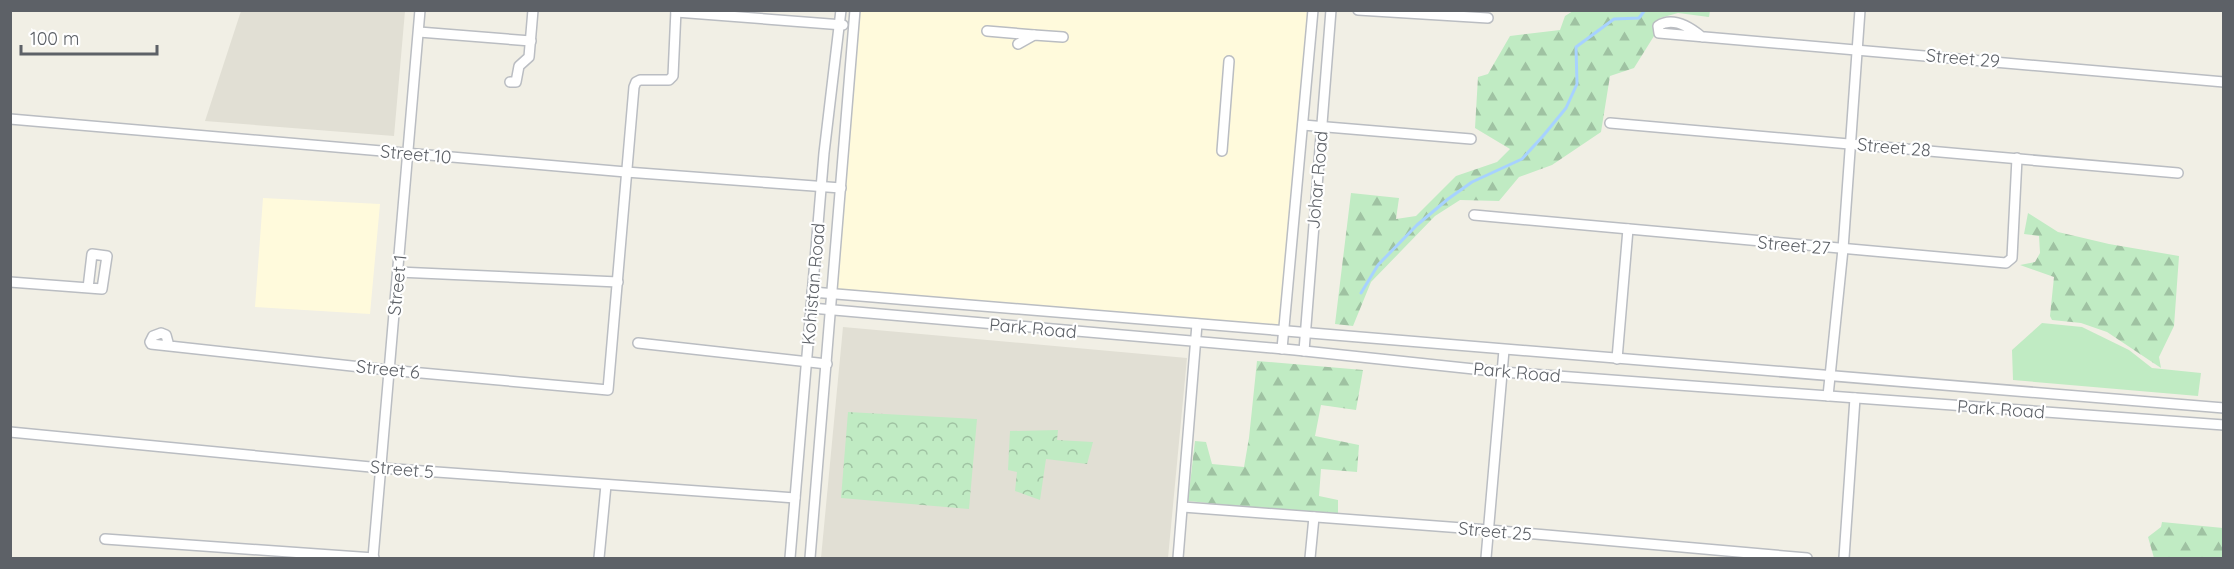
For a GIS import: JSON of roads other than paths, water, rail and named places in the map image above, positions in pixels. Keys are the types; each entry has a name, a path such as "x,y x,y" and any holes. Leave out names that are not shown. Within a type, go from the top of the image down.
{"street":[{"name":"Street 1","path":"373,558 420,10"},
{"path":"510,82 516,82 519,66 529,57 533,10"},
{"name":"Kohistan Road","path":"790,558 824,153 841,10"},
{"name":"Kohistan Road","path":"810,558 855,10"},
{"name":"Johar Road","path":"1282,349 1312,10"},
{"name":"Johar Road","path":"1304,351 1331,10"},
{"path":"1358,10 1488,18"},
{"path":"1828,396 1843,249 1860,10"},
{"path":"398,272 618,282 634,87 640,80 669,80 673,76 676,11 854,26"},
{"path":"987,31 1063,37"},
{"path":"418,32 531,41"},
{"path":"1018,44 1034,35"},
{"name":"Street 29","path":"1702,37 2223,82"},
{"path":"1222,151 1229,61"},
{"name":"Street 10","path":"10,119 626,172 841,188"},
{"name":"Street 28","path":"1610,123 2178,173"},
{"path":"1303,125 1471,139"},
{"path":"824,153 844,155"},
{"name":"Street 27","path":"1474,215 2006,263 2012,258 2017,159"},
{"path":"1617,359 1628,230"},
{"path":"10,282 88,288"},
{"name":"Street 6","path":"169,346 608,390 618,282"},
{"name":"Park Road","path":"812,292 2223,408"},
{"name":"Park Road","path":"810,308 1304,351 1502,372 2223,425"},
{"path":"1178,558 1197,324"},
{"path":"638,343 826,364"},
{"path":"1486,558 1504,350"},
{"path":"1844,558 1855,398"},
{"name":"Street 5","path":"10,432 381,468 795,498"},
{"path":"599,558 606,484"},
{"name":"Street 25","path":"1183,507 1489,530 1807,558"},
{"path":"1310,558 1314,517"},
{"path":"105,539 373,558"}],"waterway":[{"path":"1361,293 1378,265 1417,225 1472,182 1522,159 1543,136 1566,108 1577,84 1576,47 1614,19 1639,18 1645,10"}]}
